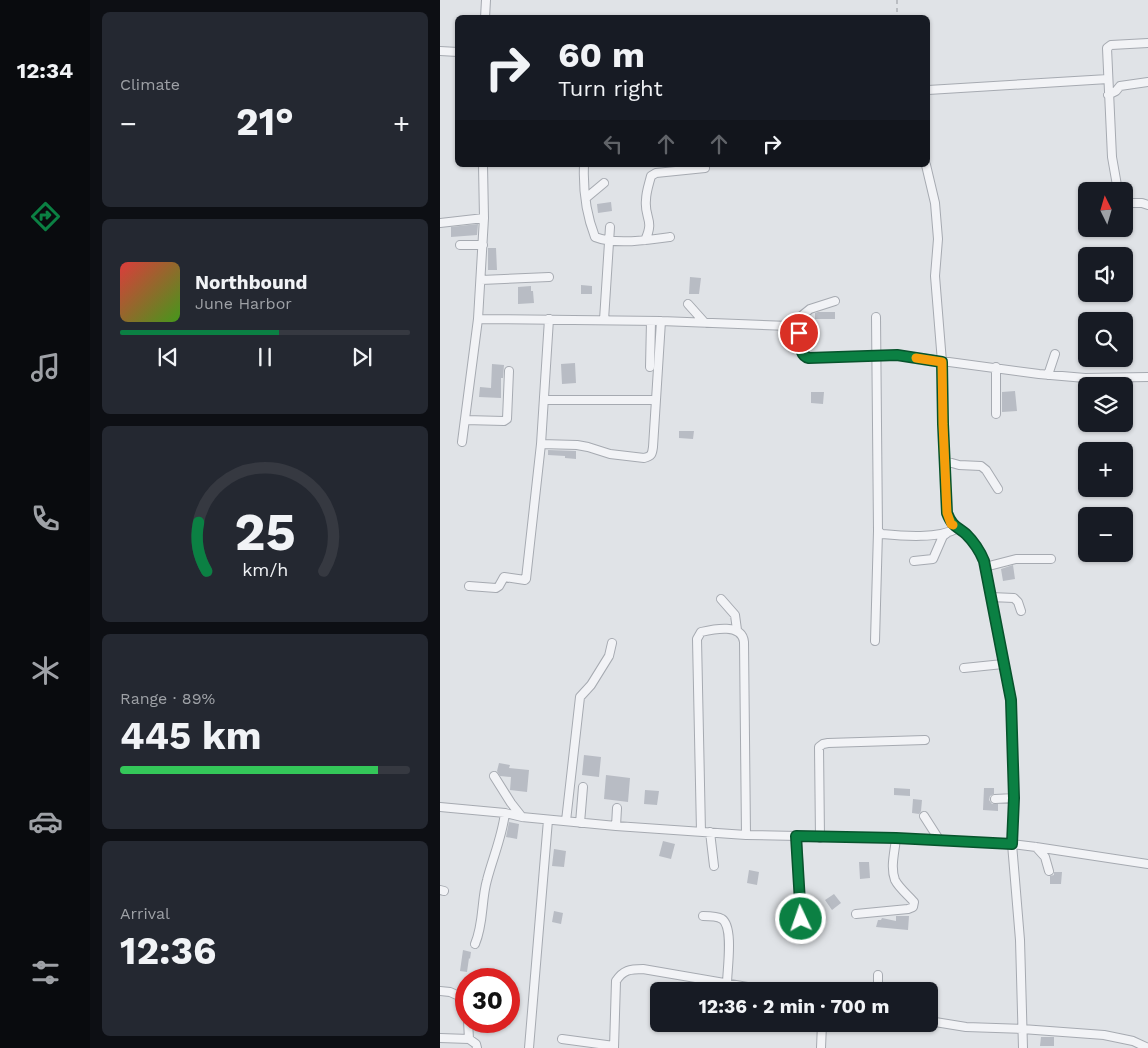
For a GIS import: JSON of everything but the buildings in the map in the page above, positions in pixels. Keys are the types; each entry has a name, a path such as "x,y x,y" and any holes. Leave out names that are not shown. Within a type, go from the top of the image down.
{"street":[{"path":"485,15 486,0"},
{"path":"1116,182 1112,157 1107,48 1111,44 1148,44"},
{"path":"440,51 455,52"},
{"path":"930,90 1108,79"},
{"path":"1108,95 1116,91 1120,86 1148,82"},
{"path":"462,442 478,320 481,280 484,218 482,167"},
{"path":"584,167 586,198 595,237 610,240 645,240 670,237"},
{"path":"926,167 936,212 938,239 935,276 942,362 947,513 951,524 966,535 979,550 985,567 1011,700 1014,798 1012,844 1020,940 1023,1048"},
{"path":"645,240 650,224 645,202 651,176 656,173 705,168"},
{"path":"586,198 604,183"},
{"path":"1133,202 1148,205"},
{"path":"440,223 484,218"},
{"path":"604,320 610,228"},
{"path":"460,245 482,245"},
{"path":"481,280 549,277"},
{"path":"789,326 810,309 835,301"},
{"path":"688,304 705,323"},
{"path":"875,641 878,531 876,317"},
{"path":"469,586 496,588 504,577 526,579 541,444 549,319"},
{"path":"478,320 661,321 789,326 799,333 802,354 805,357 897,355 1048,375 1085,378 1148,377"},
{"path":"650,367 651,321"},
{"path":"541,444 588,446 610,454 650,457 652,454 661,321"},
{"path":"1048,375 1054,354"},
{"path":"996,367 996,414"},
{"path":"465,420 504,421 507,419 509,370"},
{"path":"544,400 656,400"},
{"path":"945,461 959,465 981,466 986,470 998,489"},
{"path":"878,531 882,534 890,535 933,535 958,528"},
{"path":"914,561 933,559 943,536 947,532"},
{"path":"985,567 1016,559 1051,559"},
{"path":"991,598 1014,598 1018,602 1021,611"},
{"path":"722,599 735,615 737,630 743,636 744,642 746,835"},
{"path":"701,832 697,639 701,632 737,630"},
{"path":"566,822 580,697 591,685 609,656 612,643"},
{"path":"964,668 1003,664"},
{"path":"820,838 819,747 823,744 925,740"},
{"path":"494,776 522,817"},
{"path":"580,823 583,788"},
{"path":"995,799 1014,798"},
{"path":"440,807 616,826 746,835 820,838 896,838 1012,844 1036,846 1148,864 1148,860"},
{"path":"616,826 618,808"},
{"path":"475,944 479,934 486,881 500,840 505,813"},
{"path":"924,816 940,841"},
{"path":"529,1048 548,820"},
{"path":"710,832 714,866"},
{"path":"796,836 801,919"},
{"path":"856,914 913,907 914,902 899,886 895,878 893,858 896,838"},
{"path":"1036,846 1044,857 1048,871"},
{"path":"703,916 722,918 726,922 729,931 727,982"},
{"path":"562,1039 614,1047 616,981 624,972 643,969 716,982"},
{"path":"878,975 878,982"},
{"path":"440,991 455,994"},
{"path":"938,1022 966,1027 1104,1034 1133,1040 1148,1048"},
{"path":"821,1048 822,1032"},
{"path":"469,1033 470,1039"},
{"path":"440,1038 470,1039 476,1044 476,1048"}],"path":[{"path":"897,0 897,15"}],"slow traffic":[{"path":"916,358 942,362 947,513 953,525"}],"route":[{"path":"799,333 802,354 809,358 897,355 942,362 947,513 951,524 966,535 979,550 984,561 1011,700 1014,798 1012,844 896,838 820,838 796,836 801,919"}]}
